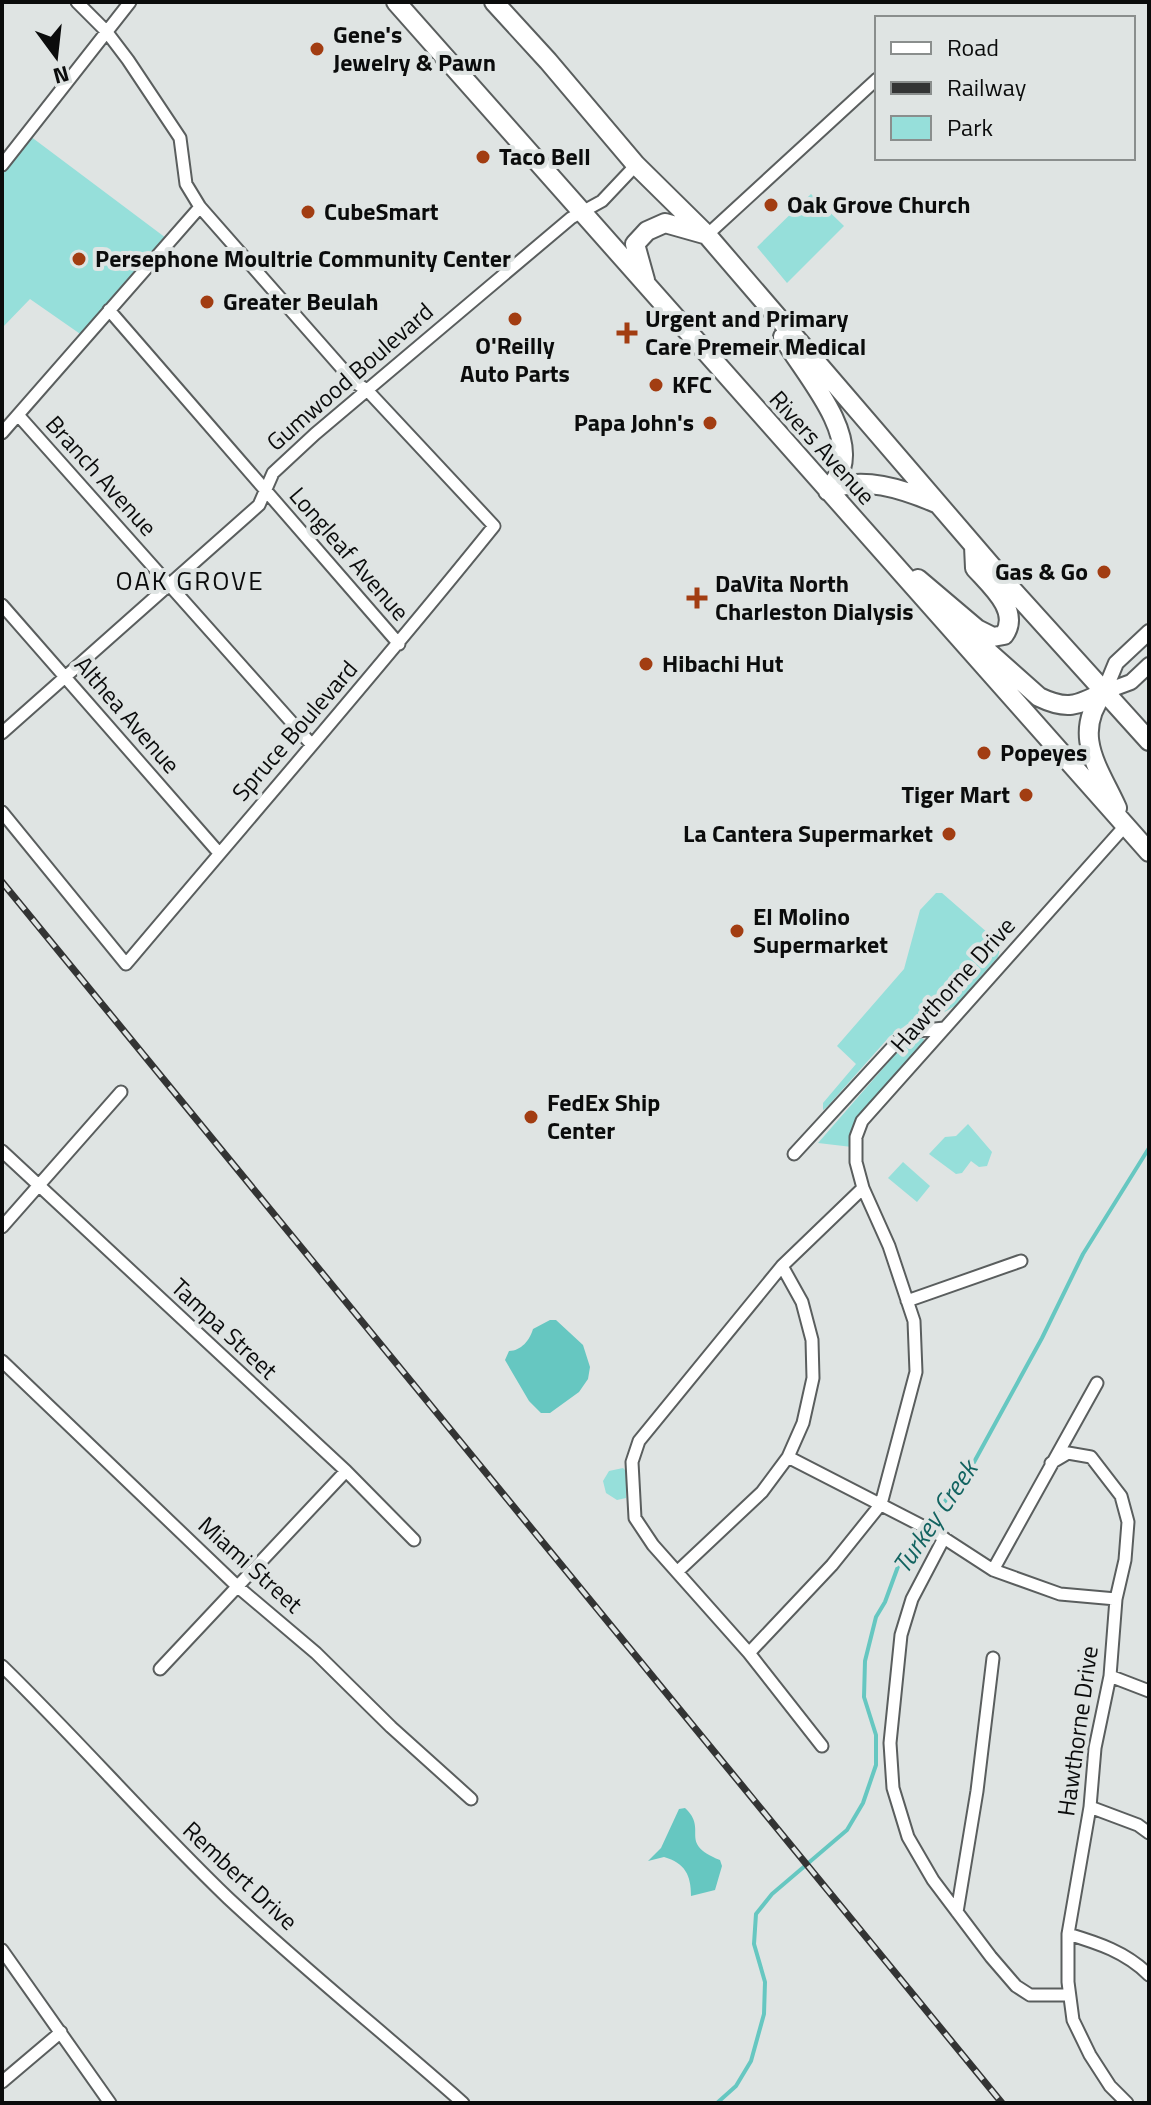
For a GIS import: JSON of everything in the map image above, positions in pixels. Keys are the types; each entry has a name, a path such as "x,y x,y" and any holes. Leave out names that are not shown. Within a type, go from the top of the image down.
{"main road":[{"name":"Rivers Avenue","path":"396,2 1149,852"},
{"name":"Rivers Avenue","path":"494,2 636,165 707,235 974,546 1149,741"},
{"path":"647,285 635,244 647,231 665,223 707,235"},
{"path":"762,298 833,415 843,460 828,491"},
{"path":"828,491 851,484 884,486 938,504"},
{"path":"873,541 977,629 993,637 1001,636 1009,627 1010,614 975,568 974,546"},
{"path":"916,590 1021,677 1039,697 1058,705 1075,706 1104,692"},
{"path":"1104,692 1093,712 1092,759 1125,826"}],"street":[{"path":"77,2 106,31 180,138 186,184 200,207 354,382 367,390"},
{"path":"2,165 130,2"},
{"path":"707,235 875,81"},
{"name":"Gumwood Boulevard","path":"2,733 259,505 273,473 571,218 602,201 636,165"},
{"path":"2,433 200,207"},
{"name":"Longleaf Avenue","path":"109,310 399,644"},
{"name":"Spruce Boulevard","path":"2,812 126,964 399,644 494,526 367,390"},
{"name":"Branch Avenue","path":"18,415 311,744"},
{"name":"Althea Avenue","path":"2,605 219,853"},
{"path":"1104,692 1116,663 1149,632"},
{"path":"1104,692 1131,682 1149,665"},
{"name":"Hawthorne Drive","path":"749,1653 832,1565 881,1504 916,1372 914,1321 856,1162 856,1137 862,1121 1125,826"},
{"path":"794,1154 898,1041 918,1031 944,1028"},
{"path":"2,1227 121,1092"},
{"name":"Tampa Street","path":"2,1151 346,1471 414,1540"},
{"path":"822,1746 749,1653 677,1572 635,1518 632,1462 639,1441 782,1266 863,1188"},
{"path":"907,1301 1021,1261"},
{"path":"677,1572 762,1492 788,1457 803,1423 813,1378 812,1340 802,1302 782,1266"},
{"name":"Miami Street","path":"2,1361 238,1587 316,1653 391,1727 471,1799"},
{"path":"993,1570 1097,1383"},
{"name":"Hawthorne Drive","path":"1051,1463 1068,1453 1091,1457 1121,1496 1128,1522 1125,1560 1116,1599 1110,1676 1095,1748 1090,1807 1068,1934 1069,1995 1073,2020 1110,2086 1127,2103"},
{"path":"788,1457 940,1536 993,1570 1060,1594 1116,1599"},
{"path":"160,1669 346,1471"},
{"path":"940,1536 912,1599 901,1635 890,1743 893,1788 908,1837 933,1880 1016,1986 1030,1995 1069,1995"},
{"path":"957,1912 977,1791 993,1658"},
{"name":"Rembert Drive","path":"2,1666 69,1731 158,1830 219,1889 459,2102"},
{"path":"1110,1676 1149,1691"},
{"path":"1090,1807 1138,1825 1149,1833"},
{"path":"1068,1934 1105,1945 1138,1964 1149,1975"},
{"path":"2,1950 110,2103"},
{"path":"2,2082 61,2032"}],"green space":[{"path":"26,133 170,241 86,338 30,299 2,328 2,165"},
{"path":"811,194 844,226 787,283 757,247"},
{"path":"936,893 942,893 996,940 1000,948 998,957 955,1006 936,1017 908,1024 890,1036 823,1110 823,1103 856,1064 837,1046 904,969 920,910"},
{"path":"924,1039 923,1043 864,1113 852,1147 818,1143 899,1050"},
{"path":"968,1124 992,1152 987,1166 979,1167 971,1161 962,1173 956,1174 929,1154 945,1137 956,1136"},
{"path":"903,1162 930,1186 917,1202 888,1178"},
{"path":"623,1468 626,1471 626,1498 617,1500 606,1493 603,1481 609,1471"}],"shaded area":[{"path":"556,1320 583,1345 590,1367 588,1379 579,1392 550,1413 541,1413 529,1401 505,1360 509,1351 524,1344 533,1329"},
{"path":"685,1808 695,1823 696,1842 707,1854 720,1860 722,1866 715,1890 691,1896 690,1882 682,1866 664,1857 648,1861 661,1848 679,1809"}],"waterway":[{"name":"Turkey Creek","path":"717,2103 736,2086 751,2061 764,2014 765,1982 754,1944 756,1914 772,1894 847,1830 863,1803 876,1765 876,1735 864,1697 865,1661 876,1617 900,1561 973,1464 1042,1338 1083,1254 1149,1148"}],"railway":[{"path":"2,882 1002,2103"}],"place":[{"name":"Gene's Jewelry & Pawn","path":"317,49"},
{"name":"Taco Bell","path":"483,157"},
{"name":"Oak Grove Church","path":"771,205"},
{"name":"CubeSmart","path":"308,212"},
{"name":"Persephone Moultrie Community Center","path":"79,259"},
{"name":"Greater Beulah","path":"207,302"},
{"name":"O'Reilly Auto Parts","path":"515,319"},
{"name":"Urgent and Primary Care Premeir Medical","path":"627,333"},
{"name":"KFC","path":"656,385"},
{"name":"Papa John's","path":"710,423"},
{"name":"Gas & Go","path":"1104,572"},
{"name":"DaVita North Charleston Dialysis","path":"697,598"},
{"name":"Hibachi Hut","path":"646,664"},
{"name":"Popeyes","path":"984,753"},
{"name":"Tiger Mart","path":"1026,795"},
{"name":"La Cantera Supermarket","path":"949,834"},
{"name":"El Molino Supermarket","path":"737,931"},
{"name":"FedEx Ship Center","path":"531,1117"}],"district":[{"name":"OAK GROVE","path":"190,581"}]}
